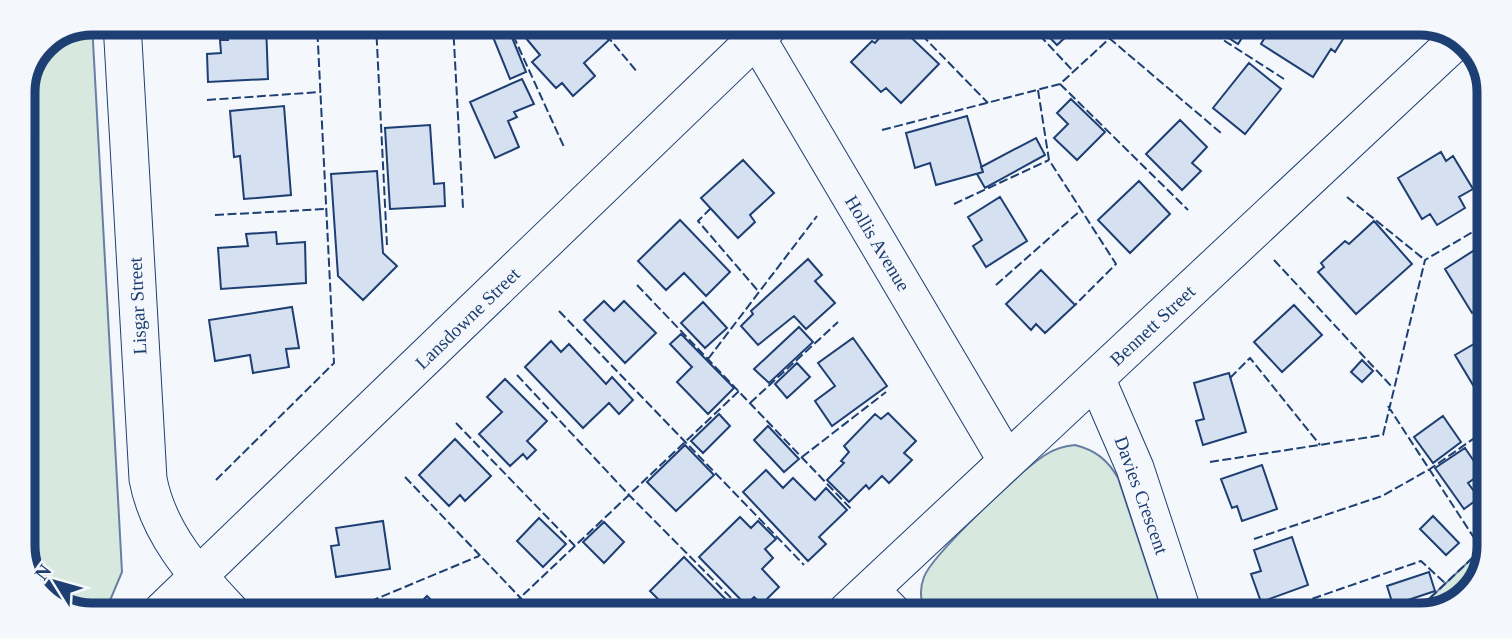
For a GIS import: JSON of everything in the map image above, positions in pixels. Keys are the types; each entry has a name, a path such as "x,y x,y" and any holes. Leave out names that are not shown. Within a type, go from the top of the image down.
{"street":[{"name":"Lisgar Street","path":"123,35 151,497 164,527 198,577 222,603"},
{"name":"Lansdowne Street","path":"170,603 753,35"},
{"name":"Hollis Avenue","path":"762,35 1007,461"},
{"name":"Bennett Street","path":"872,603 1007,461 1452,45"},
{"name":"Davies Crescent","path":"1096,378 1135,468 1179,603"}],"shaded area":[{"path":"84,35 93,35 122,572 109,603 81,602 54,589 38,564 35,550 35,88 41,67 54,49"},
{"path":"1075,445 1089,450 1110,466 1118,478 1159,603 922,603 924,577 943,551 999,494 1045,455"},
{"path":"1476,554 1473,568 1463,584 1445,597 1425,602"}],"building":[{"path":"228,35 266,35 268,79 208,82 207,54 221,53 220,40 228,40"},
{"path":"511,35 526,72 510,79 493,37"},
{"path":"604,35 609,40 584,63 595,76 573,96 562,83 556,88 532,62 540,55 525,37"},
{"path":"882,35 908,35 939,64 901,103 886,88 881,92 851,62 872,41 875,43"},
{"path":"1047,35 1068,35 1057,45"},
{"path":"1224,35 1244,35 1238,44"},
{"path":"1266,35 1346,35 1335,52 1331,49 1313,77 1261,44"},
{"path":"1249,63 1281,89 1245,134 1213,108"},
{"path":"522,79 534,104 514,112 517,117 508,121 519,147 495,158 470,102"},
{"path":"1071,99 1105,132 1077,160 1054,138 1068,124 1057,113"},
{"path":"284,106 291,195 244,199 240,156 234,157 230,111"},
{"path":"967,116 983,172 936,185 930,163 915,168 906,133"},
{"path":"1180,120 1207,147 1192,163 1201,171 1182,190 1146,154"},
{"path":"430,125 434,184 444,183 445,206 390,209 385,128"},
{"path":"1036,138 1045,155 985,188 977,174 983,172 981,167"},
{"path":"1441,152 1446,161 1453,156 1473,189 1459,197 1465,208 1437,225 1430,214 1422,219 1398,178"},
{"path":"743,160 774,193 750,215 755,222 738,238 701,198"},
{"path":"377,171 383,253 397,266 363,300 338,276 331,174"},
{"path":"1139,181 1170,214 1130,253 1098,220"},
{"path":"1000,197 1027,241 986,267 973,246 982,240 968,217"},
{"path":"680,220 730,272 706,296 684,273 666,290 638,261"},
{"path":"1374,221 1412,264 1356,314 1318,272 1324,267 1321,263 1345,241 1349,244"},
{"path":"276,232 277,244 305,242 306,283 221,289 218,248 248,246 246,234"},
{"path":"1477,248 1477,310 1472,313 1445,269"},
{"path":"808,259 822,275 815,281 835,303 806,329 794,316 758,345 741,326 753,314 751,311"},
{"path":"1041,270 1075,305 1045,333 1036,324 1031,330 1006,304"},
{"path":"604,301 614,311 624,301 656,333 625,363 584,320"},
{"path":"703,302 727,328 705,348 681,323"},
{"path":"1294,305 1322,335 1282,372 1254,342"},
{"path":"292,307 299,348 286,349 289,367 253,373 250,355 215,361 209,320"},
{"path":"799,327 813,342 769,383 754,369"},
{"path":"681,334 734,388 708,414 677,382 692,367 670,344"},
{"path":"853,338 887,386 832,426 815,401 835,386 818,363"},
{"path":"551,341 561,352 569,344 606,384 612,377 633,400 619,414 609,403 583,428 525,367"},
{"path":"1477,342 1477,392 1455,355"},
{"path":"1362,360 1373,371 1362,382 1351,372"},
{"path":"797,363 810,377 787,398 775,384"},
{"path":"1229,373 1246,432 1203,445 1196,421 1204,419 1194,383"},
{"path":"505,379 547,421 527,441 536,450 527,459 523,454 510,466 479,434 502,412 487,397"},
{"path":"888,413 916,441 904,453 912,460 889,483 882,476 869,489 866,485 849,502 827,480 844,463 841,461 849,452 844,446 875,414 881,419"},
{"path":"719,414 730,426 703,453 691,441"},
{"path":"1443,416 1461,442 1433,463 1414,437"},
{"path":"768,426 799,459 784,472 754,440"},
{"path":"455,439 491,476 465,501 460,495 449,506 419,475"},
{"path":"685,445 714,475 676,511 647,482"},
{"path":"1465,448 1477,466 1477,477 1468,483 1477,499 1464,509 1435,468"},
{"path":"1262,465 1277,509 1242,521 1237,506 1232,508 1221,479"},
{"path":"766,470 783,488 793,478 815,500 826,488 847,510 819,537 826,544 808,561 743,492"},
{"path":"1433,516 1459,543 1446,555 1420,529"},
{"path":"740,517 751,528 758,521 776,539 765,549 773,558 762,569 779,587 763,603 754,597 744,603 699,557"},
{"path":"539,518 566,544 543,567 517,541"},
{"path":"383,521 390,569 336,577 331,546 339,545 336,528"},
{"path":"604,522 624,542 604,563 583,542"},
{"path":"1292,537 1308,585 1261,602 1251,574 1261,571 1254,550"},
{"path":"684,557 729,603 662,603 650,591"},
{"path":"1429,572 1435,591 1392,603 1387,586"},
{"path":"427,596 434,603 420,603"}],"fence":[{"path":"216,480 334,363 318,35"},
{"path":"377,35 387,245"},
{"path":"454,35 463,208"},
{"path":"513,35 564,147"},
{"path":"606,35 638,73"},
{"path":"922,35 988,103"},
{"path":"1039,35 1074,72"},
{"path":"882,130 1060,84 1113,35"},
{"path":"1215,35 1284,79"},
{"path":"1109,38 1221,133"},
{"path":"1060,84 1188,210"},
{"path":"1038,90 1049,160 1116,264 1075,305"},
{"path":"207,100 321,92"},
{"path":"954,204 1049,160"},
{"path":"1347,197 1425,260"},
{"path":"711,208 698,221 759,292"},
{"path":"215,215 326,209"},
{"path":"996,285 1081,210"},
{"path":"708,359 817,216"},
{"path":"1210,462 1383,435 1425,260 1477,229"},
{"path":"1274,260 1393,388"},
{"path":"637,285 853,511"},
{"path":"559,311 804,565"},
{"path":"750,403 838,322"},
{"path":"1230,378 1250,358 1320,445"},
{"path":"517,375 630,496 736,603"},
{"path":"515,603 739,391"},
{"path":"802,457 886,392"},
{"path":"1388,406 1477,542"},
{"path":"456,423 575,546"},
{"path":"1254,539 1382,496 1430,469 1477,436"},
{"path":"405,477 525,603"},
{"path":"1425,602 1476,554"},
{"path":"366,603 479,556"},
{"path":"1300,603 1421,561 1446,584"}]}
